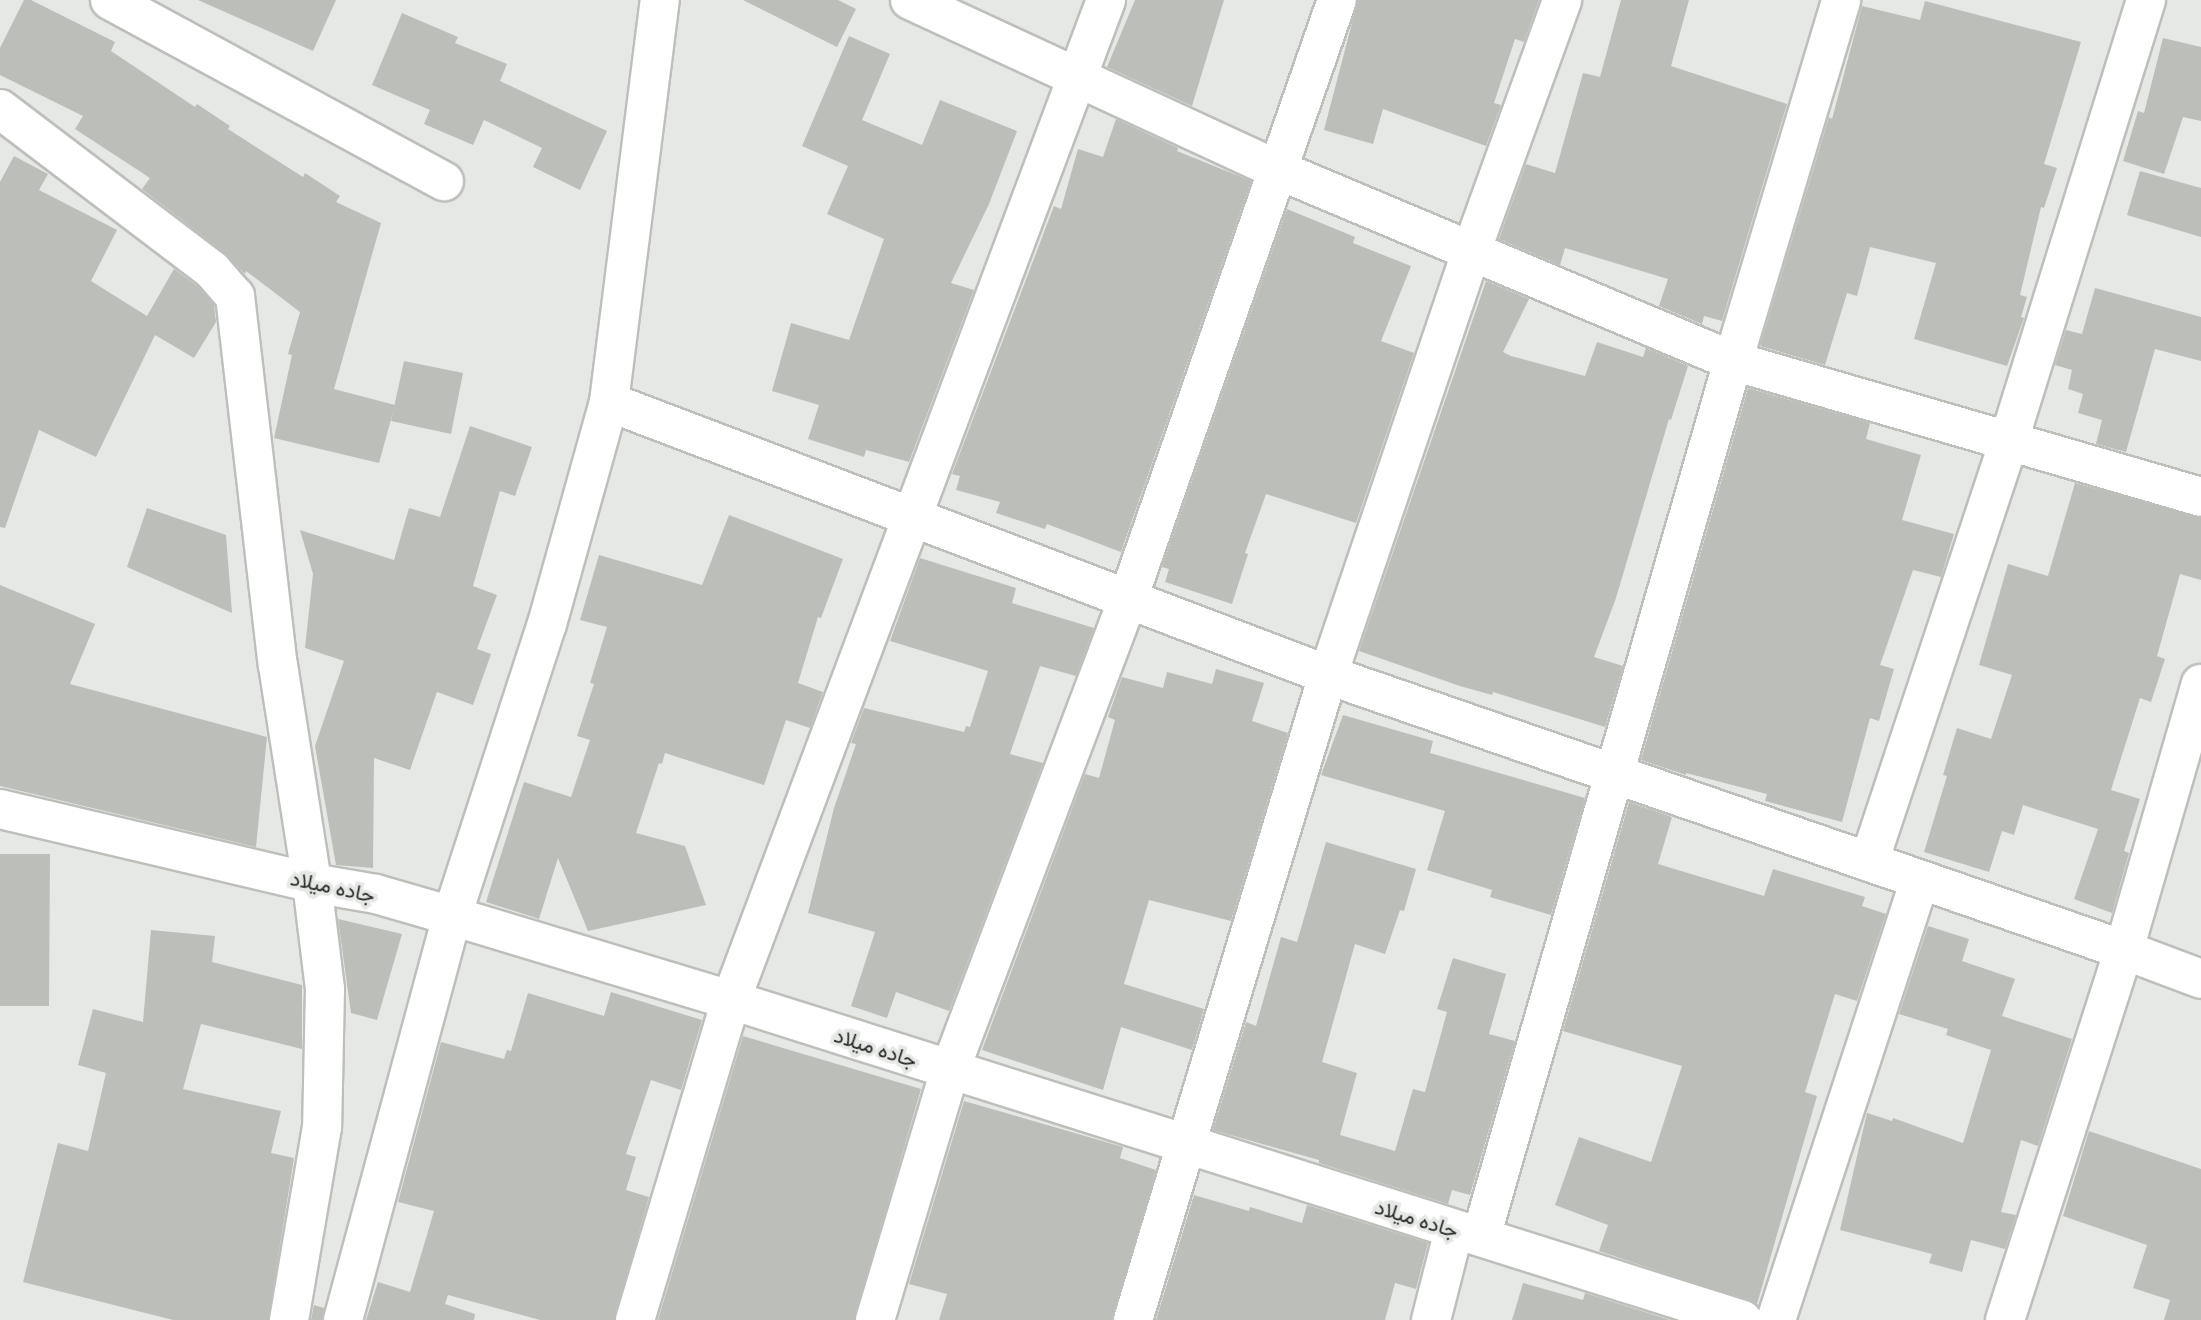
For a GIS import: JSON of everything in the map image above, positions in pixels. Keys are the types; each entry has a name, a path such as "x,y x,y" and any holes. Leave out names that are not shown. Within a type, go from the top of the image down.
{"street":[{"path":"110,0 444,181"},
{"path":"343,1320 452,916 547,624 609,402 660,0"},
{"path":"910,0 1276,169 1733,361 2201,497"},
{"path":"635,1320 730,1000 1106,0"},
{"path":"875,1320 950,1070 1128,599 1337,0"},
{"path":"1133,1320 1328,675 1471,252 1562,0"},
{"path":"1431,1320 1467,1234 1615,775 1733,361 1841,0"},
{"path":"1869,862 2009,440 2147,0"},
{"path":"0,109 212,270 235,296 278,665 312,883 325,989 323,1127 289,1320"},
{"path":"609,402 1328,675 2201,979"},
{"path":"2005,1320 2124,950 2201,684"},
{"name":"جاده میلاد","path":"0,809 312,883 376,894 452,916 730,1000 1185,1144 1467,1234 1703,1314 1743,1320"},
{"path":"1776,1320 1920,880"}],"building":[{"path":"24,0 31,0 115,42 111,51 195,107 197,104 230,126 228,129 303,177 305,173 340,196 336,202 381,223 334,389 395,405 379,463 274,438 292,355 288,354 300,312 246,271 245,274 225,253 142,189 150,178 75,129 83,116 0,75 0,48"},
{"path":"198,0 336,0 313,51"},
{"path":"743,0 838,0 856,9 837,47"},
{"path":"1135,0 1224,0 1192,106 1107,67"},
{"path":"1358,0 1539,0 1524,42 1515,39 1494,103 1501,105 1486,146 1383,109 1373,144 1324,130"},
{"path":"1621,0 1689,0 1671,66 1787,104 1722,321 1704,316 1702,324 1659,306 1668,279 1565,248 1560,265 1499,239 1526,164 1555,173 1583,73 1600,77"},
{"path":"1925,1 2081,42 2044,164 2057,168 2044,208 2041,207 2020,295 2027,297 2021,317 2024,318 2007,366 1914,339 1936,263 1870,247 1857,296 1847,293 1825,365 1760,346 1829,117 1832,119 1862,6 1920,20"},
{"path":"402,13 458,37 455,43 507,64 500,81 607,131 580,190 533,167 542,148 484,120 473,145 424,124 430,110 372,85"},
{"path":"849,36 890,54 862,120 922,145 940,100 1017,131 989,204 951,283 974,290 909,462 866,450 864,457 808,439 819,405 772,391 791,323 849,340 884,239 827,214 848,166 802,146"},
{"path":"2163,38 2201,47 2201,121 2183,117 2164,174 2123,161 2138,111 2144,113"},
{"path":"1116,119 1178,148 1177,151 1251,181 1121,552 1047,524 1045,529 996,513 1000,502 956,490 960,476 952,474 1054,206 1061,209 1078,149 1103,157"},
{"path":"14,156 48,174 39,190 117,230 91,281 147,316 174,269 197,286 214,305 216,322 194,358 155,335 96,457 39,430 5,528 0,527 0,182"},
{"path":"2140,171 2201,188 2201,237 2127,215"},
{"path":"1287,209 1355,237 1353,243 1411,266 1381,341 1414,353 1356,523 1266,494 1245,553 1248,554 1232,604 1165,582 1169,569 1162,567"},
{"path":"1486,281 1529,299 1503,352 1511,356 1585,376 1597,342 1643,357 1646,348 1688,366 1671,420 1669,419 1616,598 1594,657 1623,666 1605,727 1493,692 1492,695 1460,686 1359,651"},
{"path":"2095,288 2201,317 2201,361 2155,349 2126,452 2096,444 2102,420 2078,413 2083,394 2068,389 2072,370 2055,365 2066,330 2082,334"},
{"path":"404,361 463,373 451,434 391,421"},
{"path":"1748,388 1870,423 1866,439 1921,455 1902,520 1954,534 1941,577 1913,570 1880,665 1894,669 1879,721 1870,718 1842,822 1765,801 1767,794 1686,775 1641,760"},
{"path":"470,426 532,447 515,496 500,491 473,586 497,595 477,649 491,654 473,705 437,692 410,770 374,758 373,868 336,865 315,746 344,661 305,648 313,574 300,530 394,560 409,508 440,517"},
{"path":"2075,483 2201,518 2201,580 2180,574 2157,656 2165,659 2151,702 2140,698 2111,790 2140,799 2124,851 2129,853 2112,913 2074,899 2098,829 2023,805 2014,835 2002,831 1989,872 1924,852 1947,776 1943,775 1957,728 1991,739 2012,675 1979,665 2008,564 2048,576"},
{"path":"147,508 226,535 232,613 127,567"},
{"path":"729,515 843,559 821,618 818,617 798,683 823,692 810,728 786,720 764,785 665,753 662,764 659,763 636,833 685,846 706,905 588,931 558,858 539,919 486,902 524,782 571,797 590,740 577,736 594,684 590,683 607,627 580,620 599,555 702,585"},
{"path":"920,558 1016,588 1012,603 1094,628 1076,676 1040,666 1010,754 1043,763 949,1011 896,992 887,1018 851,1006 875,932 808,913 834,808 856,744 851,743 864,708 964,732 966,726 970,727 988,671 890,641"},
{"path":"0,585 95,624 70,684 267,737 256,847 0,786"},
{"path":"1216,669 1264,683 1252,721 1288,733 1231,921 1149,900 1124,984 1204,1009 1192,1050 1121,1027 1103,1090 982,1050 1085,774 1099,778 1115,720 1108,717 1122,677 1163,688 1167,672 1212,684"},
{"path":"1343,715 1433,741 1430,753 1585,798 1551,915 1490,897 1492,890 1427,870 1445,811 1321,775"},
{"path":"1629,802 1672,817 1658,864 1764,896 1773,869 1865,897 1862,906 1886,914 1857,1001 1835,994 1805,1092 1817,1096 1757,1304 1599,1251 1608,1225 1555,1205 1579,1137 1651,1162 1682,1066 1563,1031"},
{"path":"1326,842 1416,869 1404,911 1400,910 1385,954 1355,944 1322,1062 1357,1073 1340,1135 1395,1151 1413,1089 1425,1092 1447,1012 1437,1009 1453,958 1506,974 1489,1034 1515,1041 1470,1195 1452,1190 1448,1204 1319,1163 1319,1160 1213,1130 1246,1022 1256,1026 1281,937 1297,942"},
{"path":"0,854 50,854 49,1006 0,1006"},
{"path":"338,919 402,934 377,1020 351,1013"},
{"path":"1928,926 1969,939 1962,961 2015,979 2002,1016 2072,1039 2038,1146 2021,1140 2001,1212 2016,1215 2005,1249 1971,1240 1962,1272 1929,1263 1932,1254 1840,1230 1867,1113 1892,1121 1893,1118 1963,1143 1991,1050 1946,1035 1948,1029 1899,1014"},
{"path":"151,930 215,936 212,962 302,985 302,1049 201,1024 183,1089 281,1111 271,1153 294,1158 268,1320 173,1320 23,1282 58,1143 88,1151 106,1073 78,1065 93,1009 143,1022"},
{"path":"611,992 702,1020 681,1090 651,1080 626,1154 636,1157 626,1190 649,1197 614,1320 540,1320 448,1295 445,1304 475,1314 474,1320 366,1320 378,1282 410,1292 434,1211 398,1202 441,1042 504,1059 507,1050 511,1051 528,993 604,1016"},
{"path":"743,1036 921,1089 854,1320 658,1320"},
{"path":"964,1101 1123,1147 1120,1158 1156,1170 1112,1320 939,1320 947,1294 909,1284"},
{"path":"2089,1131 2201,1169 2201,1320 2164,1320 2170,1300 2133,1288 2147,1245 2063,1216"},
{"path":"1194,1195 1249,1211 1250,1207 1302,1223 1307,1205 1428,1243 1416,1289 1395,1283 1385,1320 1156,1320"},
{"path":"1523,1283 1583,1300 1585,1293 1670,1320 1512,1320"},
{"path":"314,1305 324,1308 322,1320 311,1320"}]}
